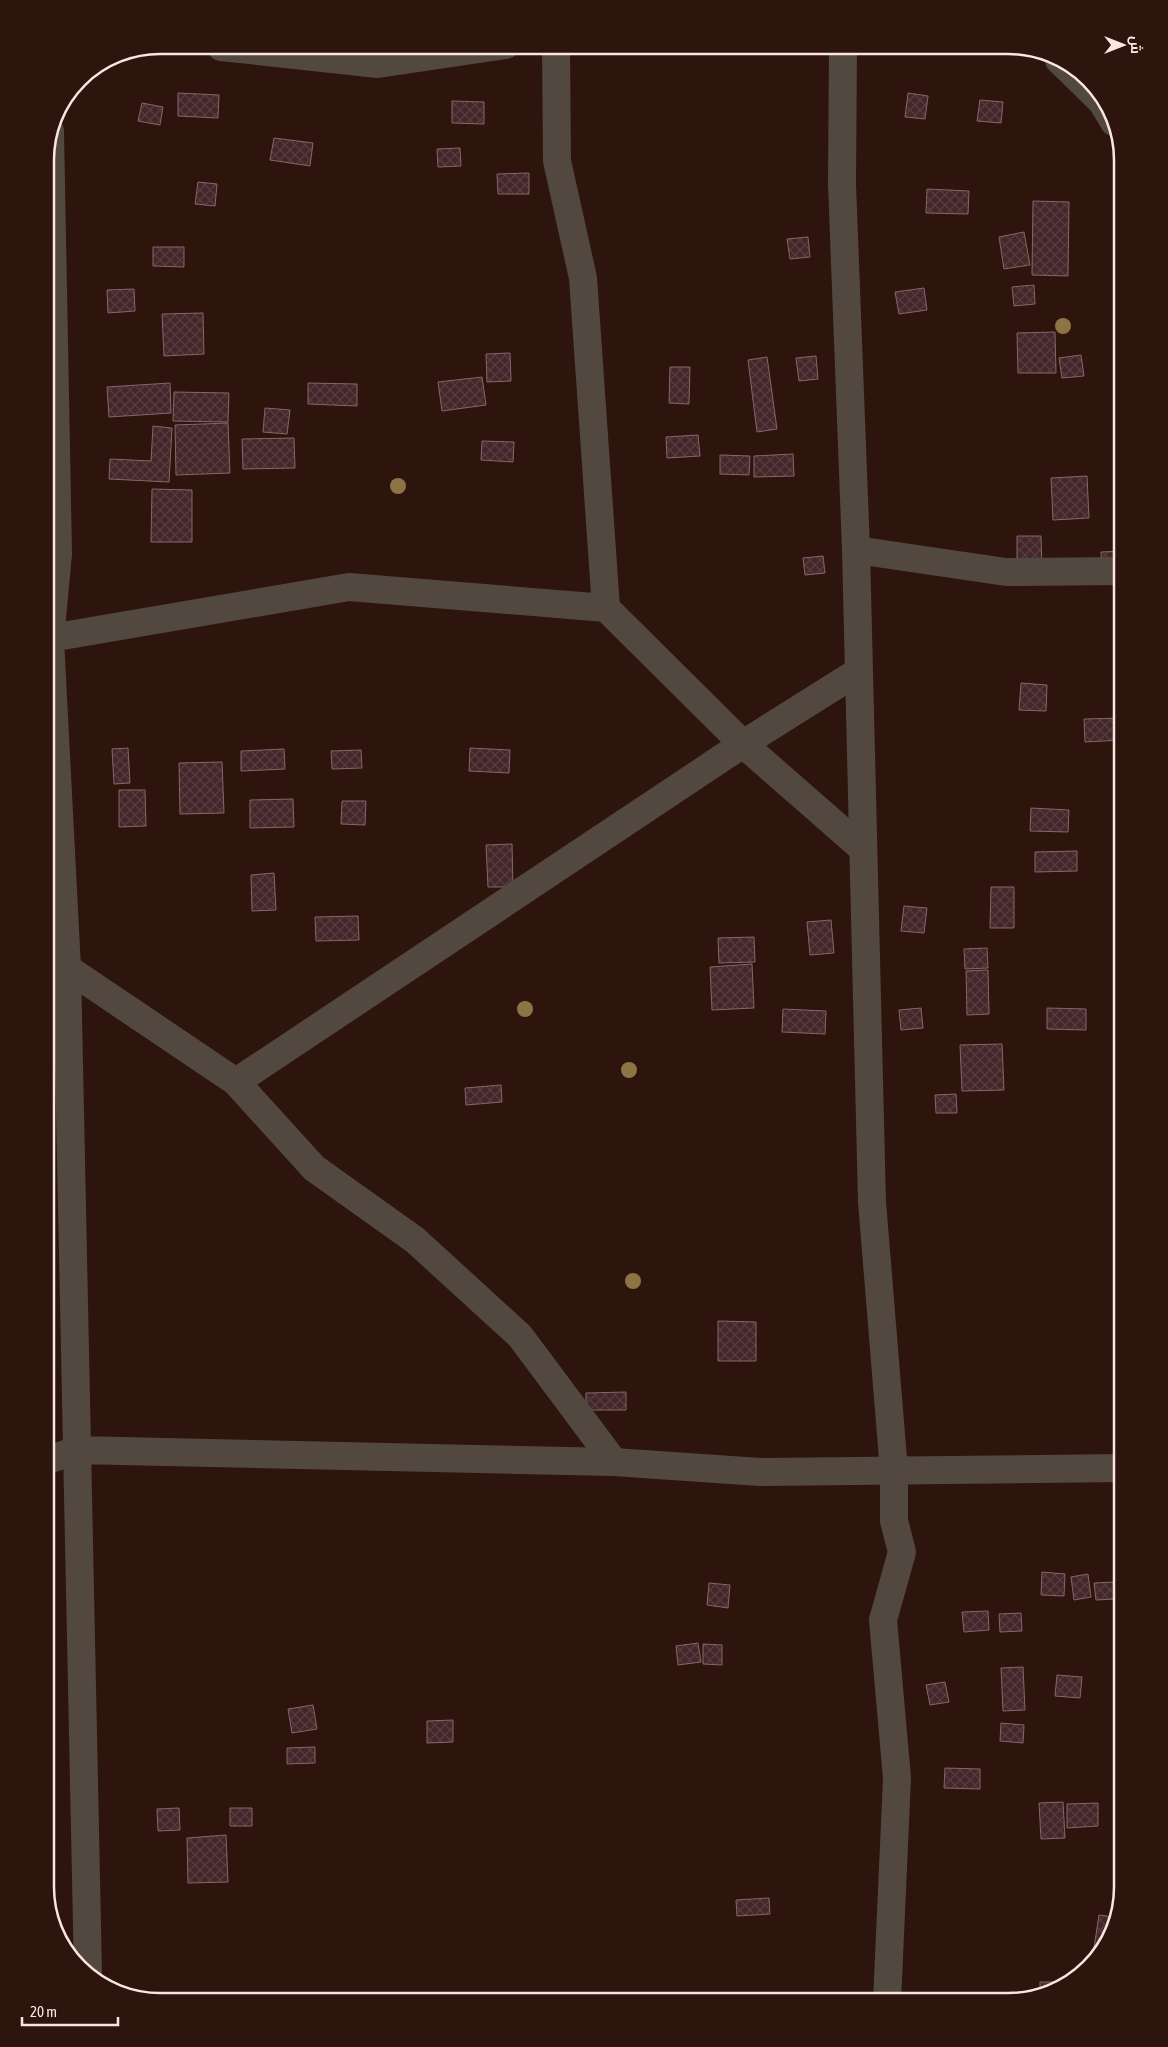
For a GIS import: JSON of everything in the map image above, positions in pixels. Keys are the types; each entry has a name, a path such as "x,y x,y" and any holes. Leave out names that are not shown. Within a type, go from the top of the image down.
{"street":[{"path":"286,54 378,64 445,54"},
{"path":"556,54 557,161 583,278 606,608"},
{"path":"843,54 842,184 856,550 872,1202 894,1471 894,1521 902,1552 883,1620 896,1778 887,1993"},
{"path":"54,342 58,554 54,588"},
{"path":"856,550 1006,572 1114,572"},
{"path":"54,638 349,586 606,608 743,744 863,849"},
{"path":"236,1082 743,744 859,671"},
{"path":"54,743 67,968 88,1965"},
{"path":"67,968 236,1082 314,1168 415,1240 520,1336 614,1462"},
{"path":"54,1458 77,1450 614,1462 760,1472 1114,1468"}],"building":[{"path":"178,93 219,95 218,118 178,116"},
{"path":"908,93 928,96 925,119 905,117"},
{"path":"980,100 1003,102 1001,123 977,121"},
{"path":"452,101 484,102 484,124 452,123"},
{"path":"142,103 163,107 160,125 138,121"},
{"path":"274,138 313,143 310,166 270,160"},
{"path":"460,148 461,166 438,167 437,149"},
{"path":"529,173 529,194 498,194 497,174"},
{"path":"198,182 217,184 215,206 195,204"},
{"path":"927,189 969,191 968,214 926,213"},
{"path":"1033,201 1069,202 1068,276 1032,275"},
{"path":"1024,232 1030,265 1004,269 999,237"},
{"path":"808,237 810,257 790,259 787,239"},
{"path":"153,247 184,247 184,267 153,266"},
{"path":"1034,285 1035,304 1014,306 1012,287"},
{"path":"924,288 927,310 899,314 895,292"},
{"path":"134,289 135,311 108,313 107,290"},
{"path":"203,313 204,354 164,356 162,314"},
{"path":"1055,332 1056,373 1018,373 1017,333"},
{"path":"510,353 511,381 487,382 486,354"},
{"path":"1081,355 1084,376 1062,378 1059,358"},
{"path":"816,356 818,379 799,381 796,358"},
{"path":"767,357 777,429 757,432 748,360"},
{"path":"670,367 690,367 689,404 669,403"},
{"path":"482,377 486,405 442,411 438,382"},
{"path":"170,383 171,413 109,417 107,387"},
{"path":"308,383 357,384 357,406 308,404"},
{"path":"174,392 229,393 228,422 173,421"},
{"path":"265,408 290,410 287,434 263,432"},
{"path":"228,423 230,473 176,475 175,425"},
{"path":"153,426 172,428 169,482 109,479 110,459 151,461"},
{"path":"698,435 700,456 667,458 666,437"},
{"path":"294,438 295,468 243,469 242,439"},
{"path":"482,441 514,442 513,462 481,460"},
{"path":"793,454 794,476 754,477 754,456"},
{"path":"720,455 750,456 749,475 720,474"},
{"path":"1087,476 1089,518 1053,520 1051,478"},
{"path":"152,489 192,490 192,542 151,542"},
{"path":"1017,536 1041,536 1042,571 1017,571"},
{"path":"1114,551 1114,572 1102,573 1101,552"},
{"path":"823,556 825,573 805,575 803,558"},
{"path":"1021,683 1047,685 1046,711 1019,710"},
{"path":"1114,718 1114,740 1085,742 1084,719"},
{"path":"128,748 130,783 114,784 112,749"},
{"path":"470,748 510,750 509,773 469,771"},
{"path":"284,749 285,769 241,771 241,751"},
{"path":"361,750 362,768 332,769 331,751"},
{"path":"222,762 224,813 180,814 179,763"},
{"path":"119,790 145,790 146,826 119,827"},
{"path":"293,799 294,827 250,828 250,800"},
{"path":"342,801 366,801 365,825 341,824"},
{"path":"1031,808 1069,810 1068,832 1030,831"},
{"path":"512,844 513,887 488,887 486,845"},
{"path":"1077,851 1077,871 1035,872 1035,852"},
{"path":"274,873 276,910 252,911 251,875"},
{"path":"991,887 1014,887 1014,928 990,928"},
{"path":"904,906 927,908 924,933 901,931"},
{"path":"358,916 359,940 316,941 315,917"},
{"path":"831,920 834,953 810,955 807,922"},
{"path":"754,937 755,962 719,963 718,938"},
{"path":"987,948 988,968 965,969 964,949"},
{"path":"752,964 754,1008 712,1010 710,967"},
{"path":"988,970 989,1014 967,1015 966,971"},
{"path":"921,1008 923,1028 901,1030 899,1010"},
{"path":"1047,1008 1086,1009 1086,1030 1047,1029"},
{"path":"783,1009 826,1011 825,1034 782,1032"},
{"path":"1002,1044 1004,1090 962,1091 960,1045"},
{"path":"501,1085 502,1102 466,1105 465,1088"},
{"path":"956,1094 957,1113 936,1113 935,1095"},
{"path":"718,1321 756,1322 756,1361 718,1361"},
{"path":"626,1392 626,1410 586,1410 586,1393"},
{"path":"1042,1572 1065,1574 1064,1596 1041,1595"},
{"path":"1088,1574 1091,1597 1074,1600 1071,1577"},
{"path":"1114,1582 1114,1599 1096,1600 1094,1583"},
{"path":"709,1583 730,1585 728,1608 707,1605"},
{"path":"988,1611 989,1630 964,1632 962,1612"},
{"path":"1021,1613 1022,1631 1000,1632 999,1614"},
{"path":"698,1643 701,1662 678,1665 676,1646"},
{"path":"703,1644 722,1645 722,1665 703,1664"},
{"path":"1023,1667 1025,1710 1003,1711 1001,1668"},
{"path":"1057,1675 1082,1677 1080,1698 1055,1696"},
{"path":"945,1682 949,1702 930,1705 926,1685"},
{"path":"313,1705 317,1729 292,1733 288,1709"},
{"path":"453,1720 453,1742 427,1743 427,1721"},
{"path":"1001,1723 1024,1725 1023,1743 1000,1741"},
{"path":"315,1747 315,1763 287,1764 287,1748"},
{"path":"945,1768 980,1769 980,1789 944,1788"},
{"path":"1063,1802 1065,1838 1041,1839 1039,1803"},
{"path":"1098,1803 1098,1826 1067,1828 1067,1804"},
{"path":"179,1808 180,1830 158,1831 157,1809"},
{"path":"230,1808 252,1808 252,1826 230,1826"},
{"path":"226,1835 228,1882 188,1883 187,1838"},
{"path":"769,1898 770,1914 737,1916 736,1900"},
{"path":"1099,1915 1110,1917 1100,1940 1094,1948"},
{"path":"1040,1982 1055,1982 1042,1988 1040,1988"}]}
